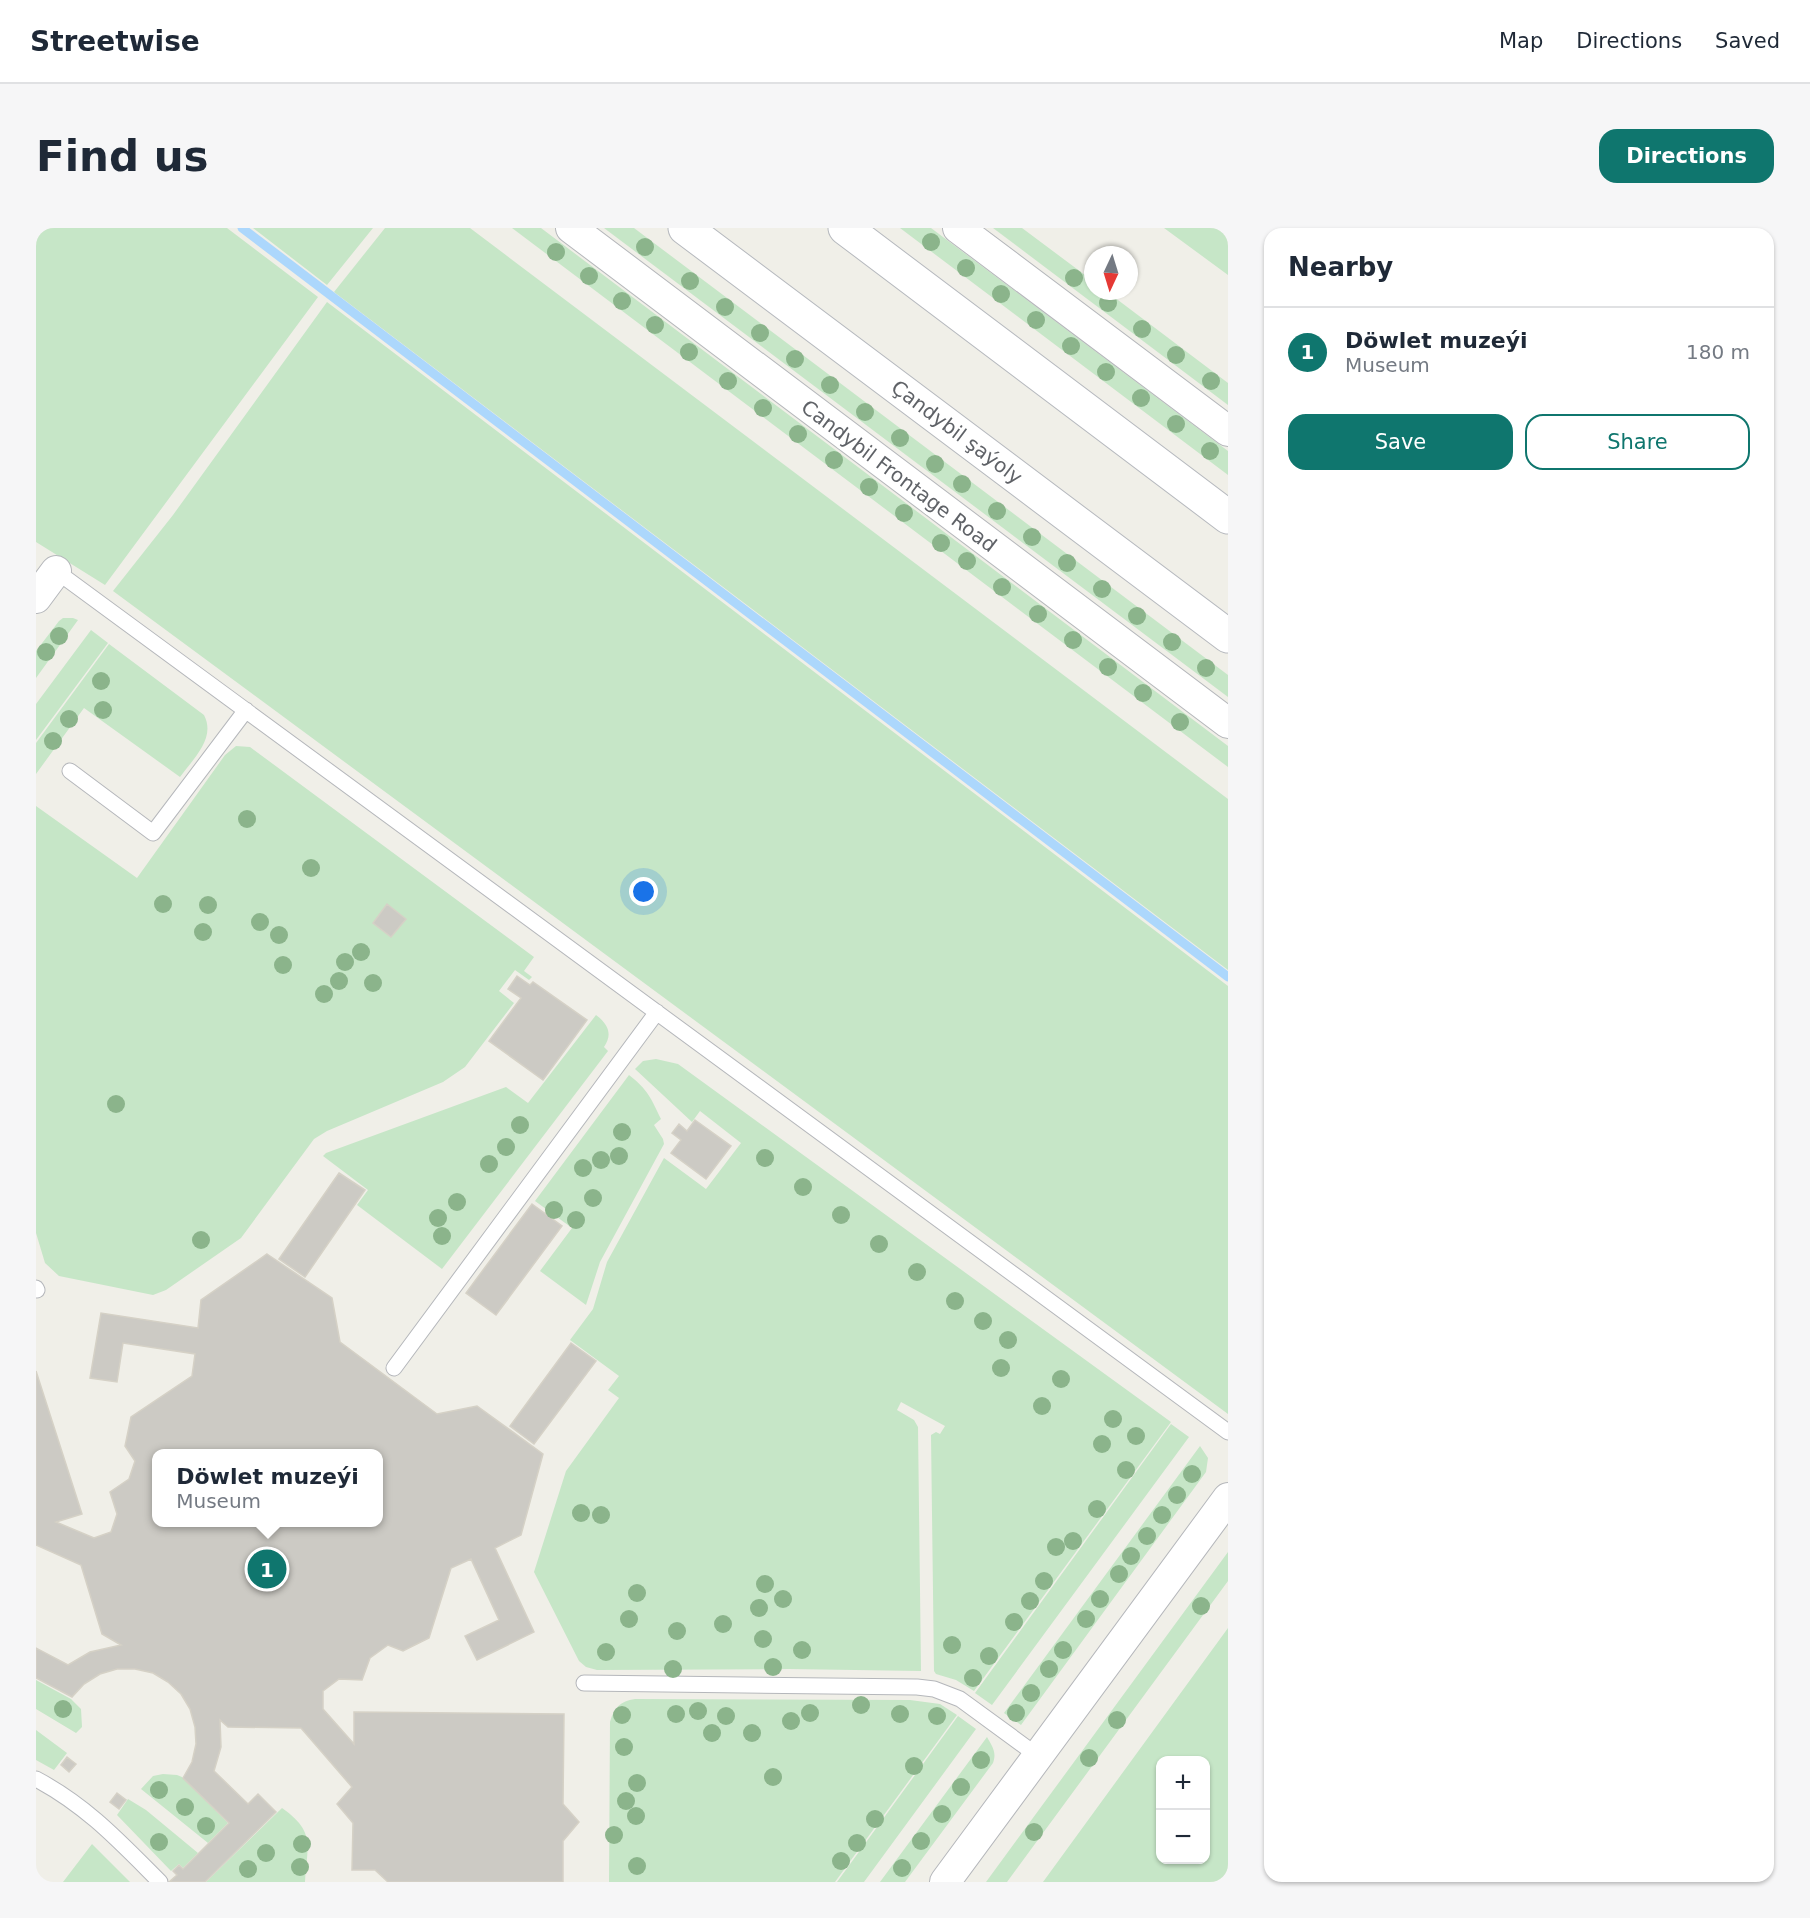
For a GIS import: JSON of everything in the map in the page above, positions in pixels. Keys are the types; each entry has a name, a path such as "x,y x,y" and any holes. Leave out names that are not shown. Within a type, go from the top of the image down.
{"main road":[{"name":"Çandybil şaýoly","path":"686,228 1228,636"},
{"path":"845,228 1228,517"}],"street":[{"name":"Candybil Frontage Road","path":"570,228 1228,723"},
{"path":"958,228 1228,430"},
{"path":"36,598 56,571"},
{"path":"945,1882 1228,1498"}],"lane":[{"path":"56,571 1228,1432"},
{"path":"70,771 153,832 246,710"},
{"path":"394,1368 657,1012"},
{"path":"584,1683 934,1689 960,1699 1038,1756"},
{"path":"36,1779 78,1804 105,1826 160,1882"}],"green space":[{"path":"36,228 227,228 318,297 105,585 36,542"},
{"path":"253,228 373,228 327,285"},
{"path":"385,228 470,228 1228,799 1228,970 334,292"},
{"path":"512,228 541,228 1228,746 1228,767"},
{"path":"604,228 634,228 1228,675 1228,697"},
{"path":"900,228 931,228 1228,451 1228,475"},
{"path":"993,228 1022,228 1084,274 1084,297"},
{"path":"1164,228 1228,228 1228,275"},
{"path":"1089,300 1118,300 1228,383 1228,405"},
{"path":"327,302 1228,986 1228,1414 113,591 173,515"},
{"path":"63,618 78,620 36,678 36,651"},
{"path":"91,630 108,643 36,740 36,704"},
{"path":"109,644 204,715 207,732 202,748 180,777 84,708 36,774 36,743"},
{"path":"236,746 250,747 534,957 524,971 532,977 529,980 515,970 499,991 514,1003 465,1067 443,1082 327,1131 314,1139 241,1238 166,1290 153,1295 59,1276 45,1263 36,1233 36,806 137,878 225,755"},
{"path":"596,1015 608,1029 609,1034 604,1047 608,1051 442,1269 357,1205 368,1190 323,1156 506,1087 528,1103"},
{"path":"656,1059 678,1064 1171,1422 974,1691 934,1671 931,1435 936,1432 940,1434 945,1426 901,1402 897,1410 914,1420 918,1427 921,1671 597,1670 586,1667 579,1661 534,1572 566,1471 619,1398 608,1390 619,1376 570,1340 593,1309 607,1262 664,1158 706,1189 741,1143 700,1111 692,1122 635,1069 643,1061"},
{"path":"629,1075 645,1090 654,1105 661,1119 654,1125 664,1144 600,1262 586,1305 540,1271 572,1228 535,1201"},
{"path":"1171,1424 1189,1437 992,1705 975,1693"},
{"path":"1200,1446 1208,1458 1206,1472 1021,1725 1004,1713"},
{"path":"1228,1552 1228,1581 1007,1882 986,1882"},
{"path":"1228,1628 1228,1882 1043,1882"},
{"path":"36,1680 71,1699 81,1709 82,1727 76,1733 36,1709"},
{"path":"635,1699 910,1700 940,1704 957,1715 835,1882 609,1882 610,1722 618,1706 625,1701"},
{"path":"958,1716 976,1729 864,1882 837,1882"},
{"path":"36,1730 67,1753 54,1770 36,1760"},
{"path":"987,1737 994,1752 993,1763 905,1882 880,1882"},
{"path":"163,1774 182,1777 228,1823 208,1843 141,1789 153,1776"},
{"path":"128,1799 146,1810 198,1853 183,1868 179,1864 171,1871 117,1815"},
{"path":"282,1808 300,1824 305,1832 308,1849 305,1882 206,1882"},
{"path":"92,1844 130,1882 63,1882"}],"building":[{"path":"387,904 406,919 391,937 373,923"},
{"path":"517,976 530,985 533,982 587,1020 543,1080 489,1041 521,998 508,989"},
{"path":"695,1120 731,1146 706,1179 671,1153 681,1140 672,1133 679,1124 687,1131"},
{"path":"339,1173 365,1190 305,1277 279,1259"},
{"path":"532,1204 562,1226 496,1315 466,1293"},
{"path":"267,1254 332,1298 340,1342 437,1414 477,1406 543,1454 521,1535 495,1548 534,1632 477,1660 465,1636 499,1620 471,1559 451,1568 429,1638 403,1651 388,1645 370,1658 362,1680 339,1679 323,1691 323,1709 354,1744 354,1712 564,1714 563,1804 579,1822 563,1841 563,1882 388,1882 375,1870 352,1870 353,1823 337,1804 352,1787 301,1728 228,1727 220,1720 221,1747 214,1771 248,1804 258,1794 276,1812 205,1882 169,1882 177,1875 173,1871 179,1865 183,1869 229,1823 183,1778 192,1762 196,1744 195,1727 190,1709 181,1694 168,1682 153,1673 135,1669 117,1669 100,1674 84,1684 72,1697 36,1678 36,1648 68,1665 90,1652 121,1645 102,1634 81,1565 36,1545 36,1371 82,1514 56,1522 94,1538 111,1532 117,1514 110,1492 129,1479 135,1461 125,1446 131,1417 192,1376 195,1354 123,1343 117,1382 90,1378 101,1313 198,1328 201,1300"},
{"path":"571,1343 596,1361 534,1444 510,1426"},
{"path":"67,1757 76,1764 69,1772 61,1765"},
{"path":"117,1793 126,1800 119,1809 110,1802"}],"waterway":[{"path":"242,228 1228,977"}],"place":[{"name":"Döwlet muzeýi","path":"267,1569"}]}
